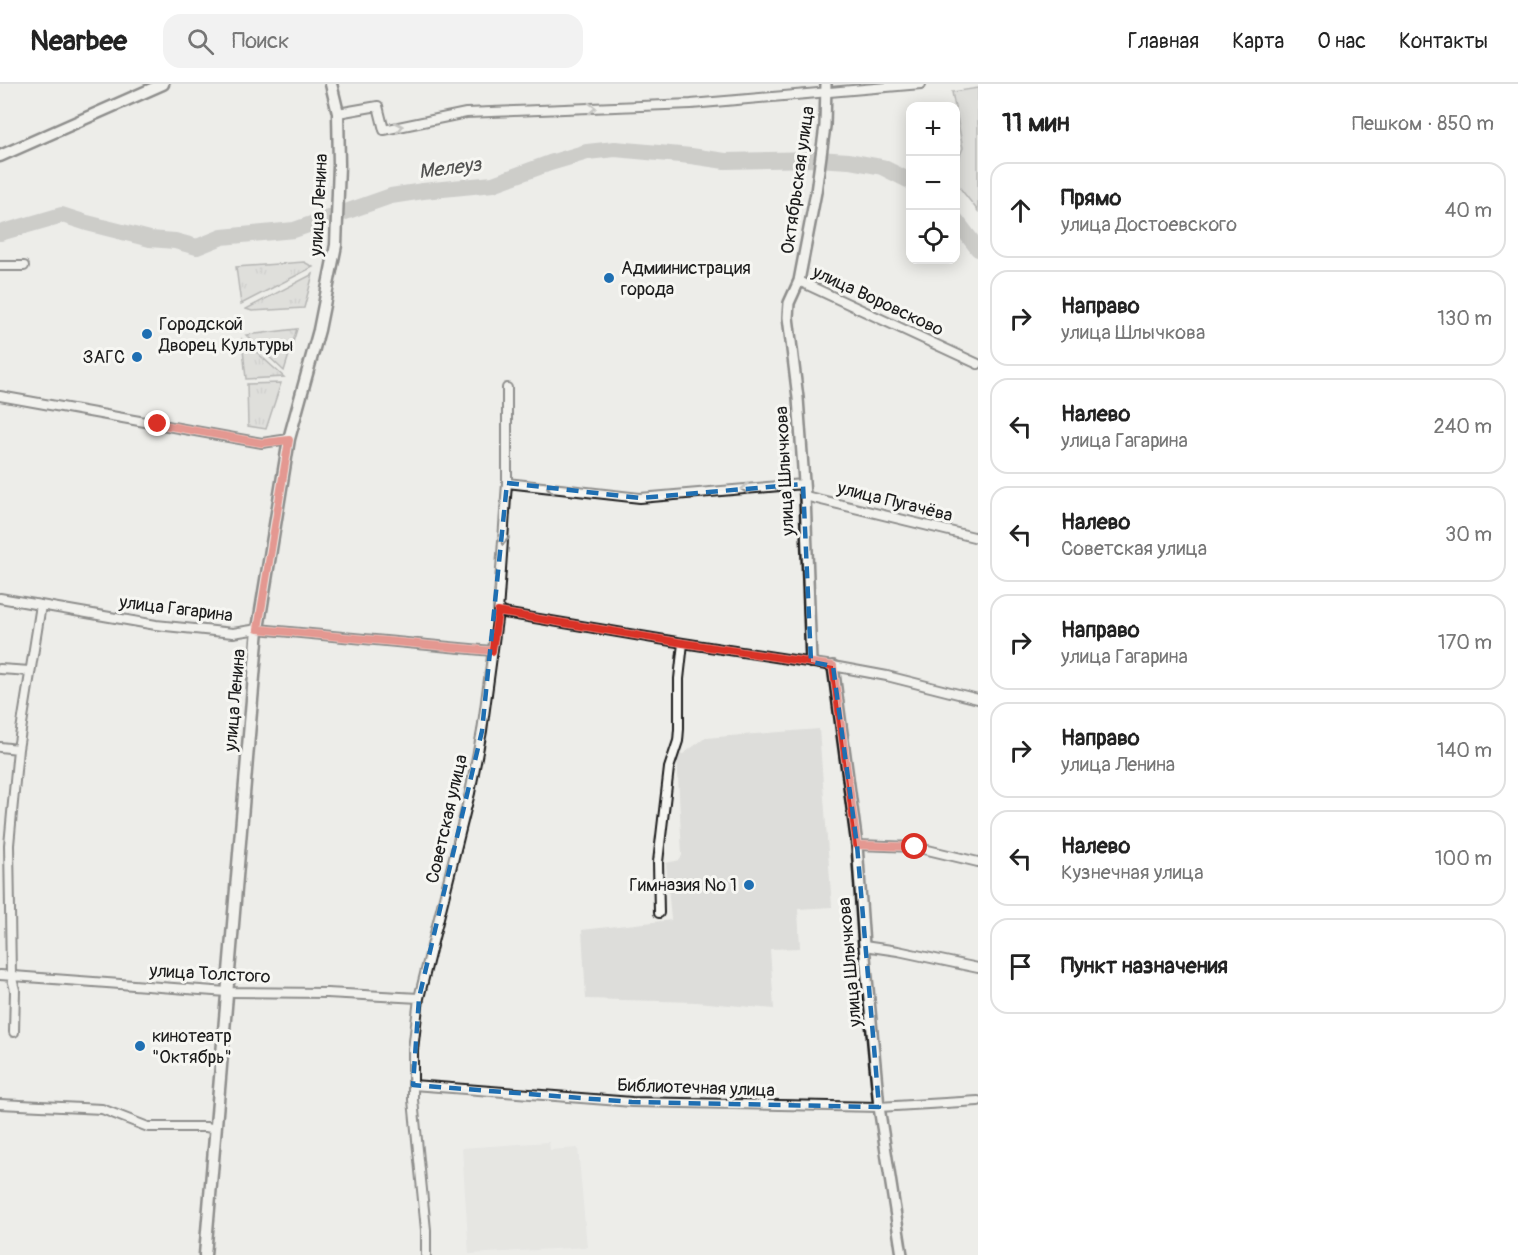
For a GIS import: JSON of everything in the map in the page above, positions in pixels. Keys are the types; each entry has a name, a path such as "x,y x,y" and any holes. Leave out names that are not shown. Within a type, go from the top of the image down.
{"main road":[{"path":"0,156 163,84"},
{"name":"улица Ленина","path":"205,1255 258,629 289,440 319,330 336,245 338,113 331,84"}],"street":[{"path":"338,113 378,106 384,130 466,113 691,104 827,89 921,84"},
{"name":"Октябрьская улица","path":"799,281 816,192 825,126 827,89"},
{"path":"0,266 24,266"},
{"name":"улица Воровсково","path":"799,281 978,364"},
{"name":"улица Шлычкова","path":"799,281 789,303 788,317 798,398 805,496 811,662"},
{"name":"Советская улица","path":"426,1255 426,1230 413,1100 413,1050 418,999 470,794 482,731 498,612 507,483 507,388"},
{"path":"0,396 262,443 289,440"},
{"path":"507,483 640,498 803,484"},
{"name":"улица Пугачёва","path":"805,496 978,538"},
{"name":"улица Гагарина","path":"0,598 156,625 233,633 258,629 492,651"},
{"path":"14,1032 15,990 11,975 9,845 18,749 40,605"},
{"path":"498,612 811,662 887,676 978,699"},
{"path":"659,913 658,862 669,768 680,729 679,679 683,643"},
{"name":"улица Шлычкова","path":"833,666 857,845 879,1107 902,1255"},
{"path":"0,669 30,671"},
{"path":"0,747 18,749"},
{"path":"857,845 915,847 978,862"},
{"path":"864,946 978,968"},
{"name":"улица Толстого","path":"0,975 227,992 327,993 418,999"},
{"name":"Библиотечная улица","path":"413,1085 632,1102 879,1107 978,1101"},
{"path":"0,1104 102,1109 148,1127 216,1129"}],"highlighted area":[{"path":"507,483 640,498 803,484 811,662 833,666 857,845 879,1107 632,1102 413,1085 419,998 482,731"}],"shaded area":[{"name":"Гимназия № 1","path":"819,729 832,907 798,909 800,948 770,949 774,1009 697,1002 586,999 582,930 671,920 666,863 680,860 682,855 677,755 683,754 705,738"},
{"path":"549,1142 550,1150 578,1148 587,1247 469,1254 462,1148"}],"green space":[{"path":"978,88 978,211 960,188 960,155 963,148 960,133 960,102 954,102 952,92"},
{"path":"304,262 313,267 241,304 236,267"},
{"path":"313,274 304,308 252,311 246,309"},
{"path":"297,329 284,371 246,335"},
{"path":"242,339 284,377 246,379"},
{"path":"281,383 266,429 248,426 247,384"}],"waterway":[{"name":"Мелеуз","path":"0,233 62,215 150,239 175,241 197,247 222,237 294,230 391,196 493,184 587,152 615,149 725,161 817,159 849,161 882,167 906,179"},
{"name":"Мелеуз","path":"960,225 978,249"}],"place":[{"name":"Адмиинистрация города","path":"609,278"},
{"name":"Городской Дворец Культуры","path":"147,334"},
{"name":"ЗАГС","path":"137,357"},
{"name":"Гимназия № 1","path":"749,885"},
{"name":"кинотеатр \"Октябрь\"","path":"140,1046"}],"route":[{"path":"158,424 262,443 289,440 258,629 492,651 498,612 833,666 857,845 915,847"}]}
